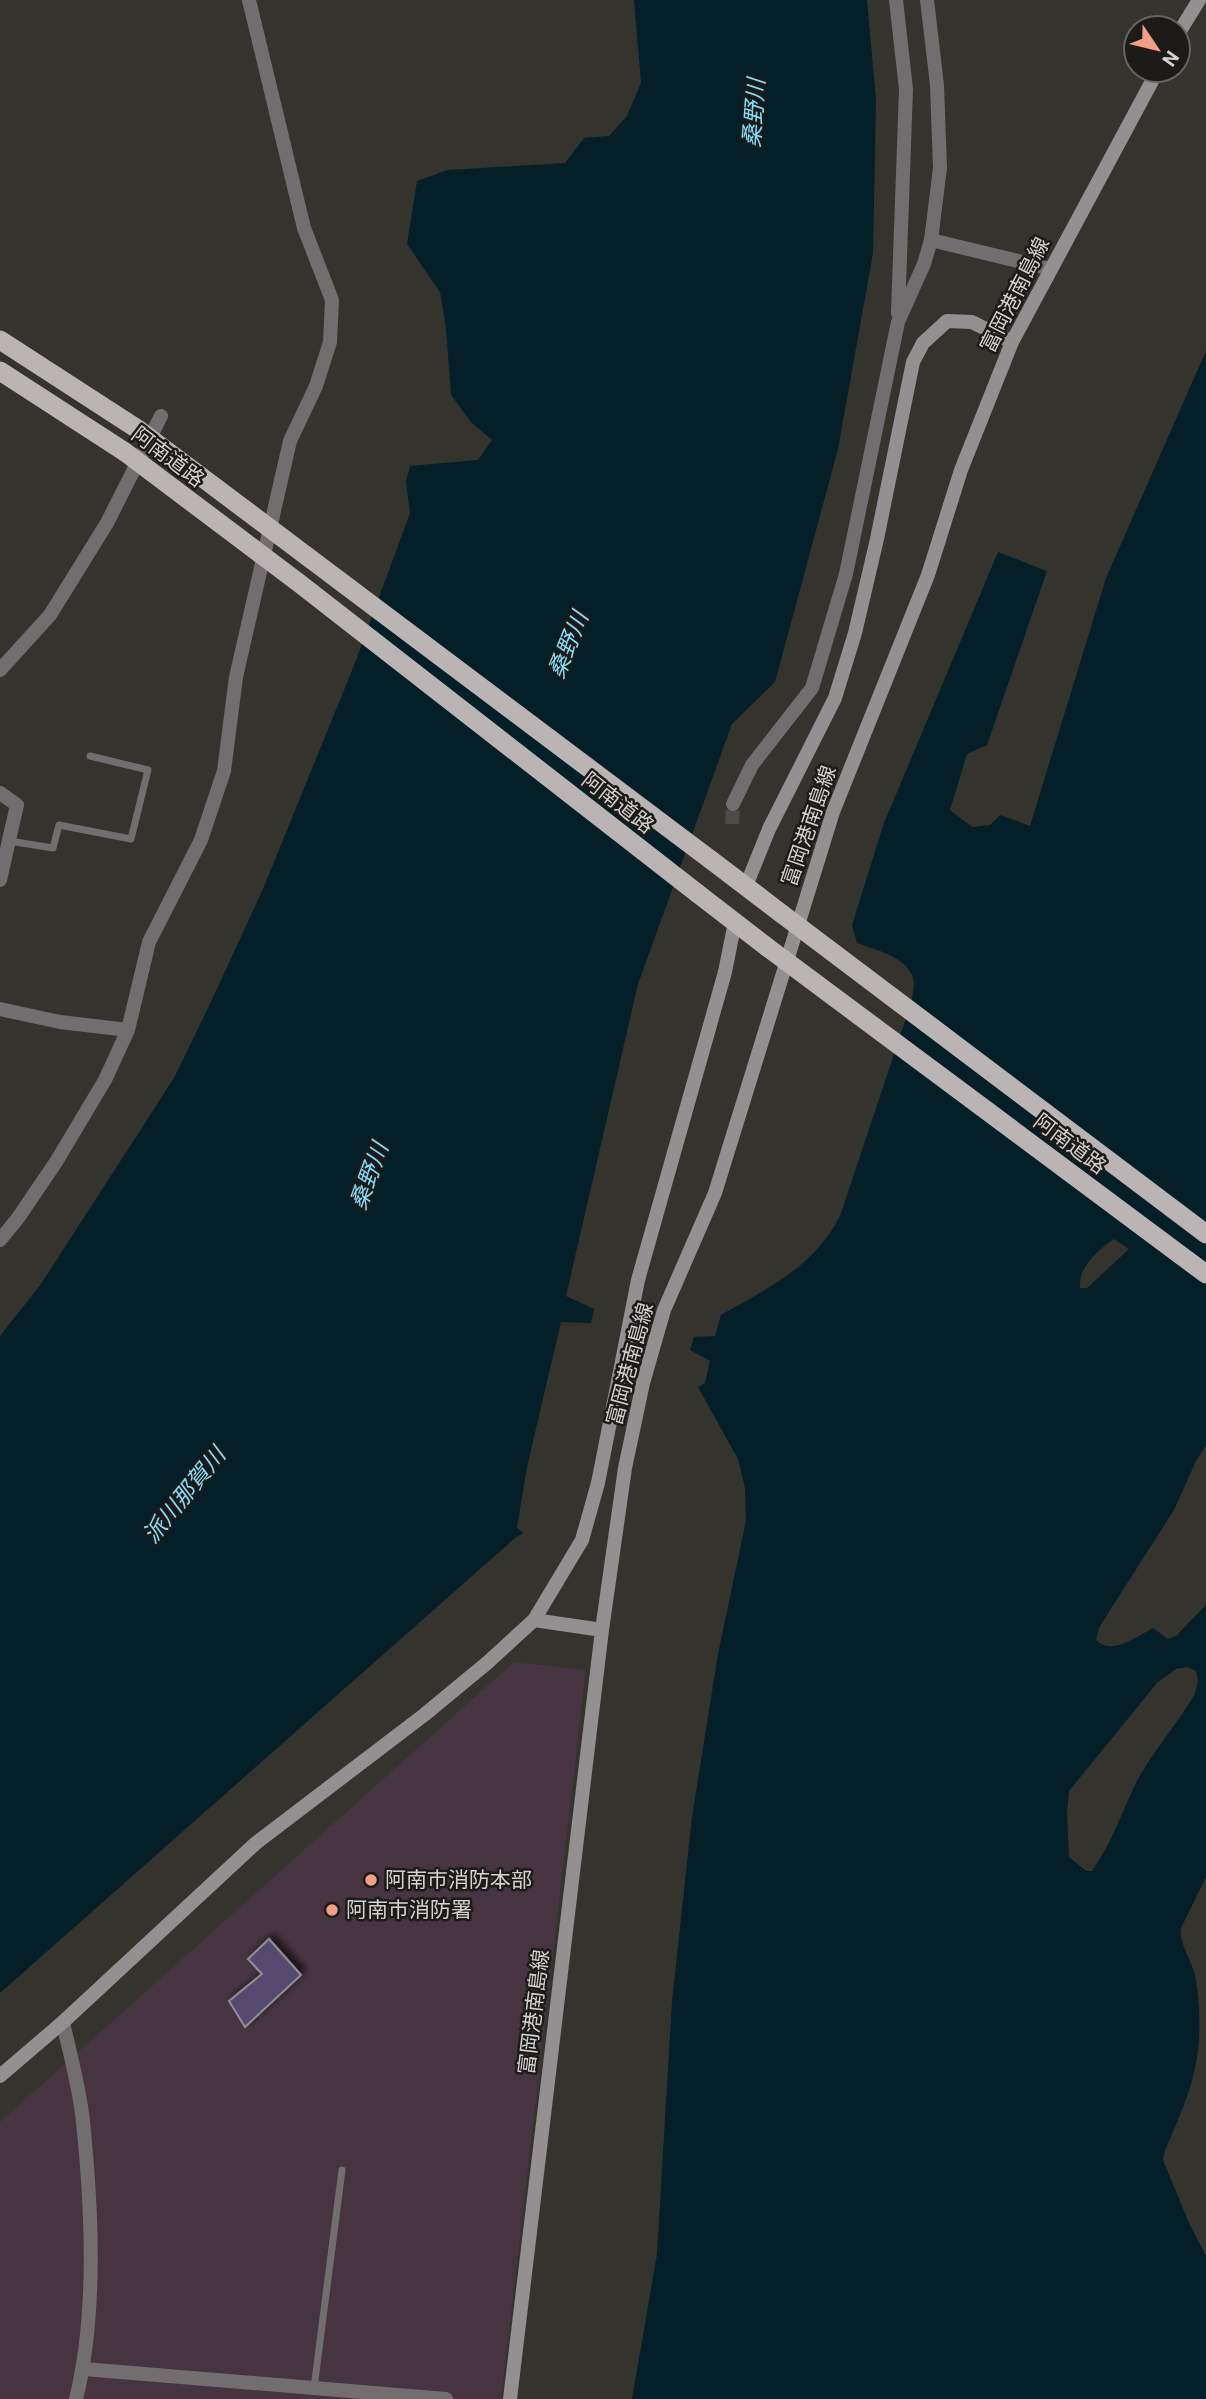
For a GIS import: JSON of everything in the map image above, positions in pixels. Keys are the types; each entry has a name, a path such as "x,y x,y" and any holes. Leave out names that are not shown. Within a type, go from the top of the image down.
{"highway":[{"name":"阿南道路","path":"0,340 139,430 1206,1234"},
{"name":"阿南道路","path":"0,371 125,452 299,583 767,947 1206,1274"}],"main road":[{"name":"富岡港南島線","path":"510,2399 602,1630 625,1468 643,1383 664,1310 715,1194 833,812 928,575 961,470 1012,342 1151,84"},
{"path":"746,886 769,829 835,698 855,633 877,539 913,362 923,343 947,321 972,322 1012,342"},
{"path":"0,2076 63,2022 256,1843 424,1715 488,1663 534,1620 582,1540 595,1494 638,1280 725,972 735,922"},
{"path":"534,1620 602,1630"}],"street":[{"path":"0,1240 56,1162 105,1080 128,1031 149,942 201,840 224,771 236,677 290,441 316,386 330,342 332,300 304,228 250,0"},
{"path":"733,804 752,765 812,688 846,574 898,322 906,89 896,0"},
{"path":"898,322 924,264 931,240 940,168 937,85 927,0"},
{"path":"931,240 1051,270"},
{"path":"0,670 50,615 107,523 161,416"},
{"path":"0,793 17,805 0,880"},
{"path":"0,1009 60,1022 128,1031"},
{"path":"63,2022 83,2120 90,2232 90,2311 83,2369 76,2399"},
{"path":"83,2369 446,2399"}],"lane":[{"path":"8,841 53,848 59,825 131,839 148,770 90,756"},
{"path":"314,2389 342,2170"}],"shaded area":[{"path":"514,1662 586,1670 501,2399 0,2399 0,2122"}],"water":[{"path":"634,0 867,0 876,100 873,253 838,449 775,682 732,724 638,984 566,1296 594,1309 591,1323 561,1322 527,1467 517,1527 523,1533 0,1993 0,1336 41,1284 174,1078 209,1006 263,889 353,668 410,513 406,482 410,466 478,460 492,440 471,422 451,395 446,328 440,292 407,244 417,181 448,170 565,163 584,138 609,136 627,116 641,83"},
{"path":"1206,351 1206,1445 1174,1510 1099,1628 1096,1640 1109,1646 1117,1646 1153,1628 1168,1639 1176,1636 1206,1605 1206,1877 1181,1928 1182,1941 1196,1979 1199,2005 1198,2048 1190,2087 1163,2160 1206,2256 1206,2399 632,2399 657,2254 672,2001 692,1817 718,1654 746,1521 745,1488 738,1459 698,1387 705,1383 710,1361 690,1350 694,1337 715,1336 721,1315 803,1263 829,1234 840,1216 912,1000 914,983 912,974 900,961 857,943 852,925 884,823 998,552 1047,571 987,745 967,754 950,810 972,827 990,825 1000,815 1030,826 1106,578","holes":["1114,1239 1129,1249 1087,1288 1080,1288 1080,1280 1086,1266","1187,1667 1196,1671 1198,1681 1195,1694 1138,1779 1099,1860 1092,1871 1086,1871 1069,1857 1069,1791 1157,1683 1176,1669"]}],"building":[{"path":"269,1939 301,1975 245,2027 229,2001 262,1974 248,1959"}],"tunnel":[{"path":"732,824 733,804"}],"place":[{"name":"阿南市消防本部","path":"371,1880"},
{"name":"阿南市消防署","path":"332,1910"}],"water label":[{"name":"桑野川","path":"754,113"},
{"name":"桑野川","path":"568,645"},
{"name":"桑野川","path":"369,1176"},
{"name":"派川那賀川","path":"184,1495"}]}
